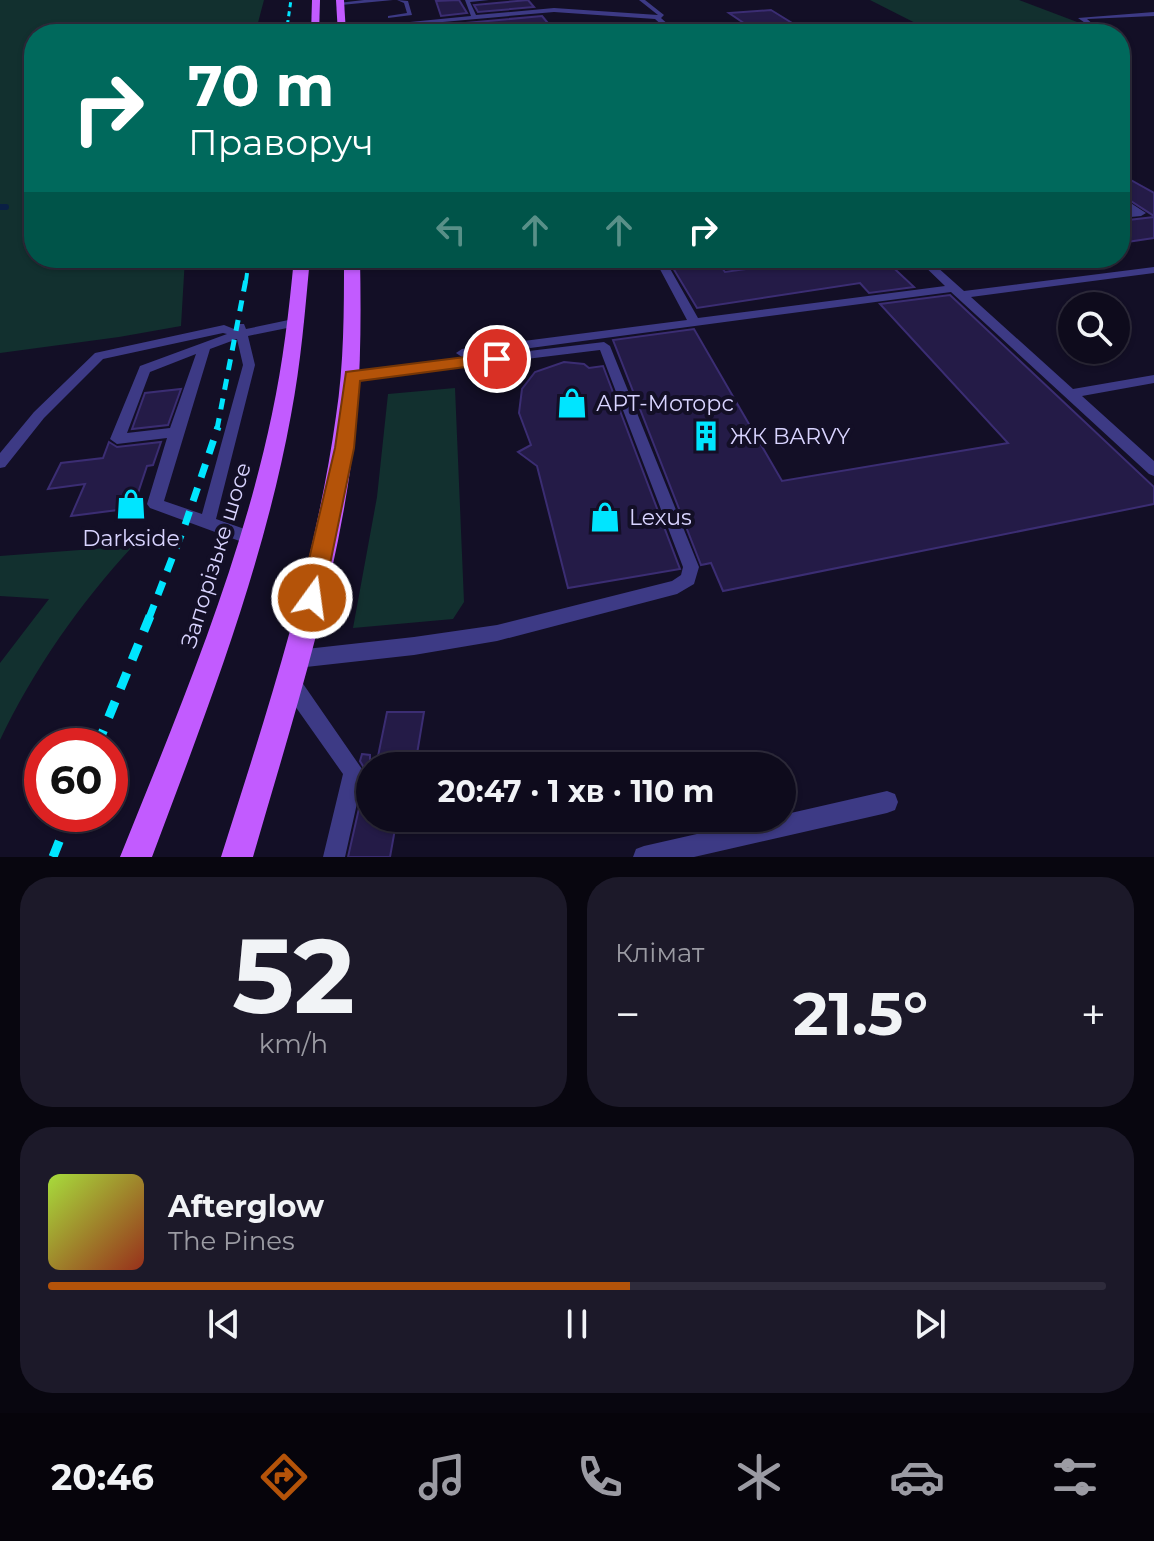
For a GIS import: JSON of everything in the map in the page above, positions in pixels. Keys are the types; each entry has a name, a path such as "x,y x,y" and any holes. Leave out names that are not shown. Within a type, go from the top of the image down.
{"main road":[{"path":"315,24 316,0"},
{"path":"340,1 341,24"},
{"name":"Запорізьке шосе","path":"136,857 213,661 253,539 275,457 298,322 301,268"},
{"path":"237,857 293,671 330,522 344,448 352,376 352,268"}],"lane":[{"path":"340,1 390,0"},
{"path":"373,24 382,19 410,14 406,2 400,0"},
{"path":"474,17 467,1 486,0"},
{"path":"538,0 548,11"},
{"path":"407,24 526,10 662,16 642,0"},
{"path":"1090,24 1081,18 1154,14"},
{"path":"657,17 665,24"},
{"path":"1130,206 1141,213 1130,214"},
{"path":"664,268 694,322"},
{"path":"932,268 1154,470"},
{"path":"401,371 425,359 459,353 694,322 1154,270"},
{"path":"176,432 117,439 145,369 240,331 298,322"},
{"path":"0,463 39,415 99,356 224,329 240,331"},
{"path":"207,524 249,365 240,331"},
{"path":"205,346 155,504 253,539"},
{"path":"334,857 354,772 293,671 414,646 497,633 677,587 688,579 691,567 604,346 352,376"},
{"path":"1070,394 1154,379"},
{"path":"644,857 887,802"}],"green space":[{"path":"0,0 264,0 258,24 24,24 24,268 184,268 181,326 0,353"},
{"path":"870,0 1019,0 1082,24 917,24"},
{"path":"455,388 464,602 453,619 353,628 377,497 388,394"},
{"path":"133,546 59,638 0,740 0,663 49,599 0,596 0,556"}],"building":[{"path":"459,0 467,13 441,16 436,1"},
{"path":"528,0 534,7 478,12 474,5"},
{"path":"771,10 794,24 745,24 729,13"},
{"path":"542,16 549,24 455,24"},
{"path":"1130,180 1154,193 1154,216 1130,200"},
{"path":"1154,217 1154,238 1130,242 1130,220"},
{"path":"673,268 722,268 725,272 754,268 894,268 914,287 869,293 860,283 697,308"},
{"name":"ЖК BARVY","path":"950,295 1154,487 1154,504 723,591 711,563 701,565 613,340 694,329 782,481 1008,443 880,304"},
{"name":"Lexus","path":"564,362 584,364 589,368 603,366 680,569 568,588 537,466 518,452 531,445 519,413 522,389 535,372"},
{"path":"181,389 168,425 132,429 145,393"},
{"path":"109,442 117,447 161,442 153,465 147,466 133,508 71,516 85,484 48,489 61,463 103,458"},
{"path":"387,712 424,712 417,752 379,752"},
{"path":"356,822 356,832 394,832 390,857 348,857"}],"waterway":[{"path":"0,207 6,207"}],"railway":[{"path":"287,24 291,0"},
{"path":"246,281 248,268"},
{"path":"217,429 246,279"},
{"path":"149,618 218,427"},
{"path":"104,728 150,616"},
{"path":"53,857 63,832"}],"place":[{"name":"АРТ-Моторс","path":"572,403"},
{"name":"ЖК BARVY","path":"706,436"},
{"name":"Darkside","path":"131,504"},
{"name":"Lexus","path":"605,517"}],"route":[{"path":"312,598 344,448 352,376 497,359"}]}
